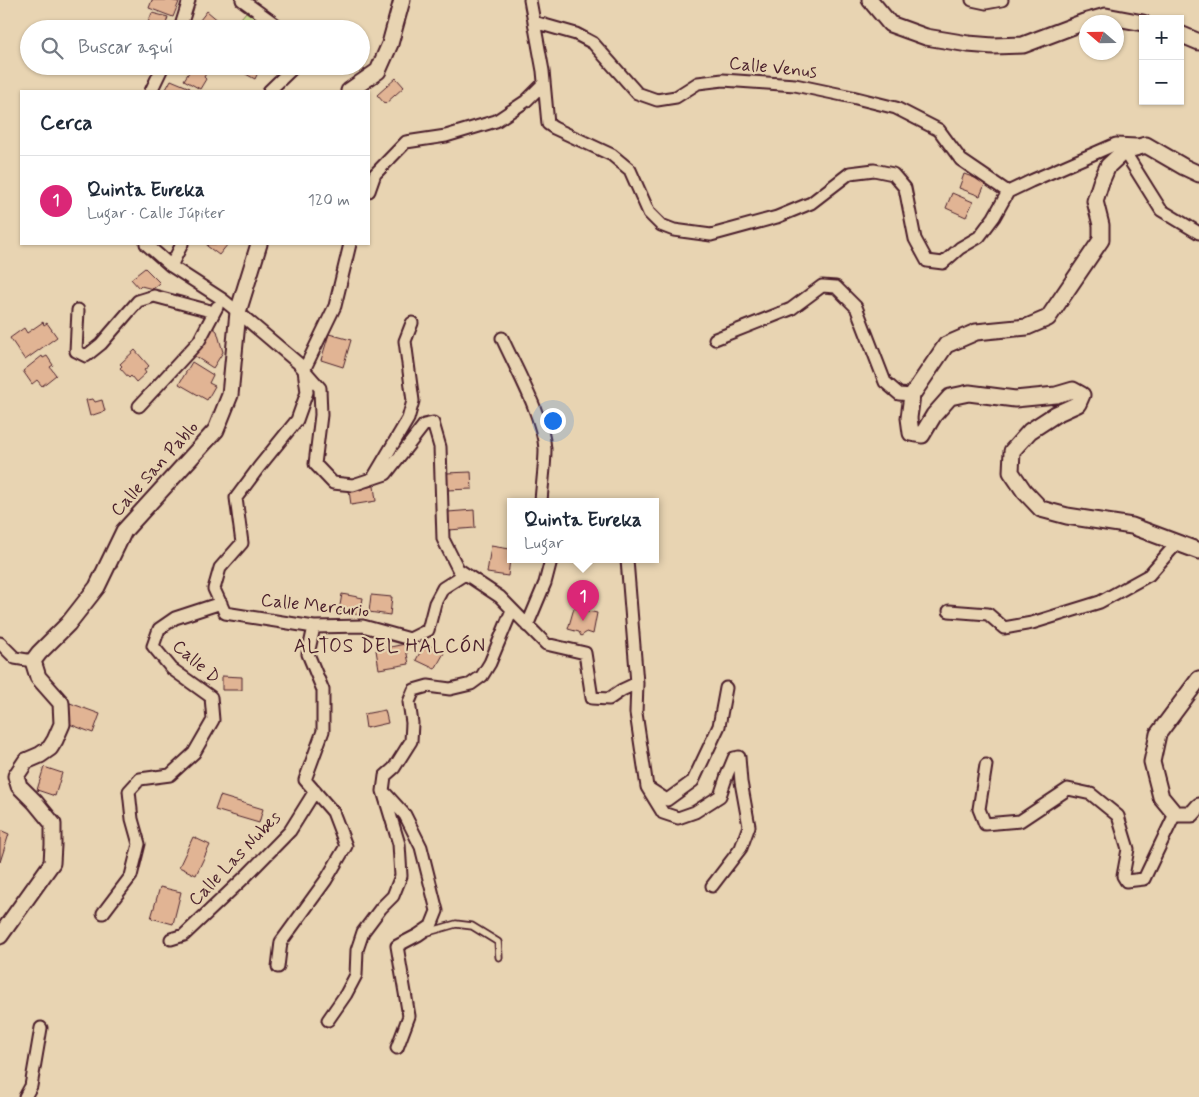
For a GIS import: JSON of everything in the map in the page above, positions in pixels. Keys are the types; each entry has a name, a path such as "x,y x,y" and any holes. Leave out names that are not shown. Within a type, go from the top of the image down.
{"street":[{"path":"183,20 190,0"},
{"path":"242,0 270,20"},
{"path":"350,90 378,71 390,44 402,0"},
{"path":"530,0 544,71 548,124 612,155 630,170 649,213 661,225 674,230 712,236 778,217 811,203 850,173 874,170 893,174 905,188 915,239 927,261 943,262 960,248 980,237 1008,192 1116,144 1146,145 1199,174"},
{"path":"870,0 890,24 926,36 968,44 993,46 1023,45 1075,25 1106,16 1139,22"},
{"path":"972,0 986,3 1002,0"},
{"name":"Calle Venus","path":"534,22 576,34 593,43 637,93 657,100 676,96 698,83 723,80 795,85 896,108 939,130 961,160 1008,192"},
{"path":"1184,36 1199,42"},
{"path":"151,90 158,75"},
{"path":"270,90 286,75"},
{"path":"370,188 375,174 406,142 446,136 496,121 526,101 544,84"},
{"path":"1146,145 1124,151 1108,166 1095,201 1101,225 1101,240 1048,318 1027,327 976,332 946,345 912,395 909,418 911,433 922,435 934,415 950,397 969,393 1015,400 1056,395 1073,390 1082,395 1078,404 1056,414 1030,431 1012,451 1011,472 1024,491 1041,509 1067,516 1132,526 1199,551"},
{"path":"1124,151 1161,210 1199,233"},
{"path":"147,245 171,266 222,299 238,312 298,363 320,388 322,415 315,464 333,483 353,485 386,474 424,425 433,423 440,447 443,539 458,569 500,597 546,644 586,653 592,698 609,699 637,683"},
{"path":"171,266 182,245"},
{"name":"Calle San Pablo","path":"32,661 68,624 97,587 124,530 216,430 230,395 238,312 258,245"},
{"path":"221,603 214,589 220,568 242,543 236,498 296,420 307,392 304,370 335,306 350,245"},
{"path":"715,339 790,309 822,286 836,288 856,307 885,382 899,394 912,395"},
{"path":"78,310 76,351 86,356 101,344 138,301 154,296 214,312"},
{"path":"139,406 199,341 222,299"},
{"path":"373,478 408,419 414,401 405,341 412,323"},
{"path":"502,338 542,429 544,449 541,498"},
{"path":"949,611 988,614 1004,628 1032,623 1100,602 1141,580 1149,575 1177,543"},
{"path":"527,626 545,583 550,563"},
{"path":"628,563 637,683 636,713 647,787 663,813 678,818 695,812 720,796 734,758 739,757 741,782 749,826 740,848 712,886"},
{"name":"Calle Mercurio","path":"221,603 226,613 314,627 363,626 410,639 428,630 436,603 443,588 465,574"},
{"name":"Calle D","path":"103,913 131,876 139,844 132,819 129,791 140,779 170,775 194,753 213,720 211,697 172,669 152,646 159,629 176,618 221,603"},
{"path":"328,1020 346,994 356,975 357,950 363,932 381,908 393,896 401,876 399,844 383,791 384,776 394,768 411,741 412,723 409,702 414,690 428,686 450,689 471,684 482,676 490,663 512,610"},
{"path":"278,968 282,942 326,880 346,846 333,812 305,780 323,731 323,690 308,654 314,627"},
{"path":"0,643 15,658 32,661 38,677 61,703 62,724 50,748 26,762 16,776 19,786 53,824 54,845 52,863 0,936"},
{"path":"1175,814 1161,796 1152,762 1158,734 1199,680"},
{"path":"647,787 667,800 693,781 719,726 726,688"},
{"path":"986,765 979,809 985,824 1020,821 1068,789 1091,794 1118,816 1128,849 1123,876 1126,882 1144,879 1175,814"},
{"name":"Calle Las Nubes","path":"171,939 184,935 259,863 290,831 315,791"},
{"path":"383,791 405,815 421,847 437,911 431,926 397,946 409,1016 397,1048"},
{"path":"1175,814 1192,814 1199,806"},
{"path":"25,1097 31,1086 41,1028"}],"lane":[{"path":"418,935 456,924 472,926 498,942 499,957"}],"green space":[{"path":"246,12 258,20 239,20"}],"building":[{"path":"152,0 179,2 173,17 149,8"},
{"path":"207,11 218,20 200,20"},
{"path":"152,13 168,17 167,20 149,20"},
{"path":"187,75 205,75 204,77 206,79 200,89 184,80"},
{"path":"248,75 257,75 255,79"},
{"path":"396,78 404,87 385,104 377,95"},
{"path":"171,80 190,88 189,90 166,90"},
{"path":"964,174 986,182 980,196 959,188"},
{"path":"952,193 973,202 966,217 946,208"},
{"path":"208,245 227,245 219,255"},
{"path":"145,268 160,283 153,289 141,286 139,288 131,279"},
{"path":"43,322 44,325 47,323 57,337 25,360 10,338 24,328 27,333"},
{"path":"212,327 217,331 223,352 213,368 193,355"},
{"path":"329,334 351,340 343,367 321,360"},
{"path":"135,350 149,366 144,370 146,373 136,382 131,376 129,378 120,368 122,366 120,364"},
{"path":"42,356 43,358 47,356 53,365 50,367 56,375 42,386 37,380 32,384 23,371"},
{"path":"192,362 213,375 209,383 215,386 207,400 179,384"},
{"path":"93,399 95,402 102,400 105,411 90,416 86,400"},
{"path":"471,472 472,489 446,490 446,473"},
{"path":"374,486 376,501 351,505 349,490"},
{"path":"474,510 475,528 449,530 448,512"},
{"path":"491,546 507,549 507,563 510,563 508,576 487,573"},
{"path":"342,594 363,598 360,615 339,611"},
{"path":"371,595 392,597 390,615 369,612"},
{"path":"574,608 597,613 593,634 587,632 581,636 579,632 568,629"},
{"path":"425,643 444,653 435,669 416,660"},
{"path":"405,644 409,664 379,669 376,650"},
{"path":"222,676 242,677 242,690 222,690"},
{"path":"70,703 100,714 93,733 64,722"},
{"path":"385,710 388,723 366,728 364,714"},
{"path":"44,767 62,773 55,796 37,790"},
{"path":"220,796 263,809 259,823 215,810"},
{"path":"0,830 9,834 0,862"},
{"path":"193,837 210,845 196,875 179,867"},
{"path":"160,887 181,892 173,924 151,918"}],"place":[{"name":"Quinta Eureka","path":"583,621"}],"district":[{"name":"ALTOS DEL HALCÓN","path":"390,646"}]}
